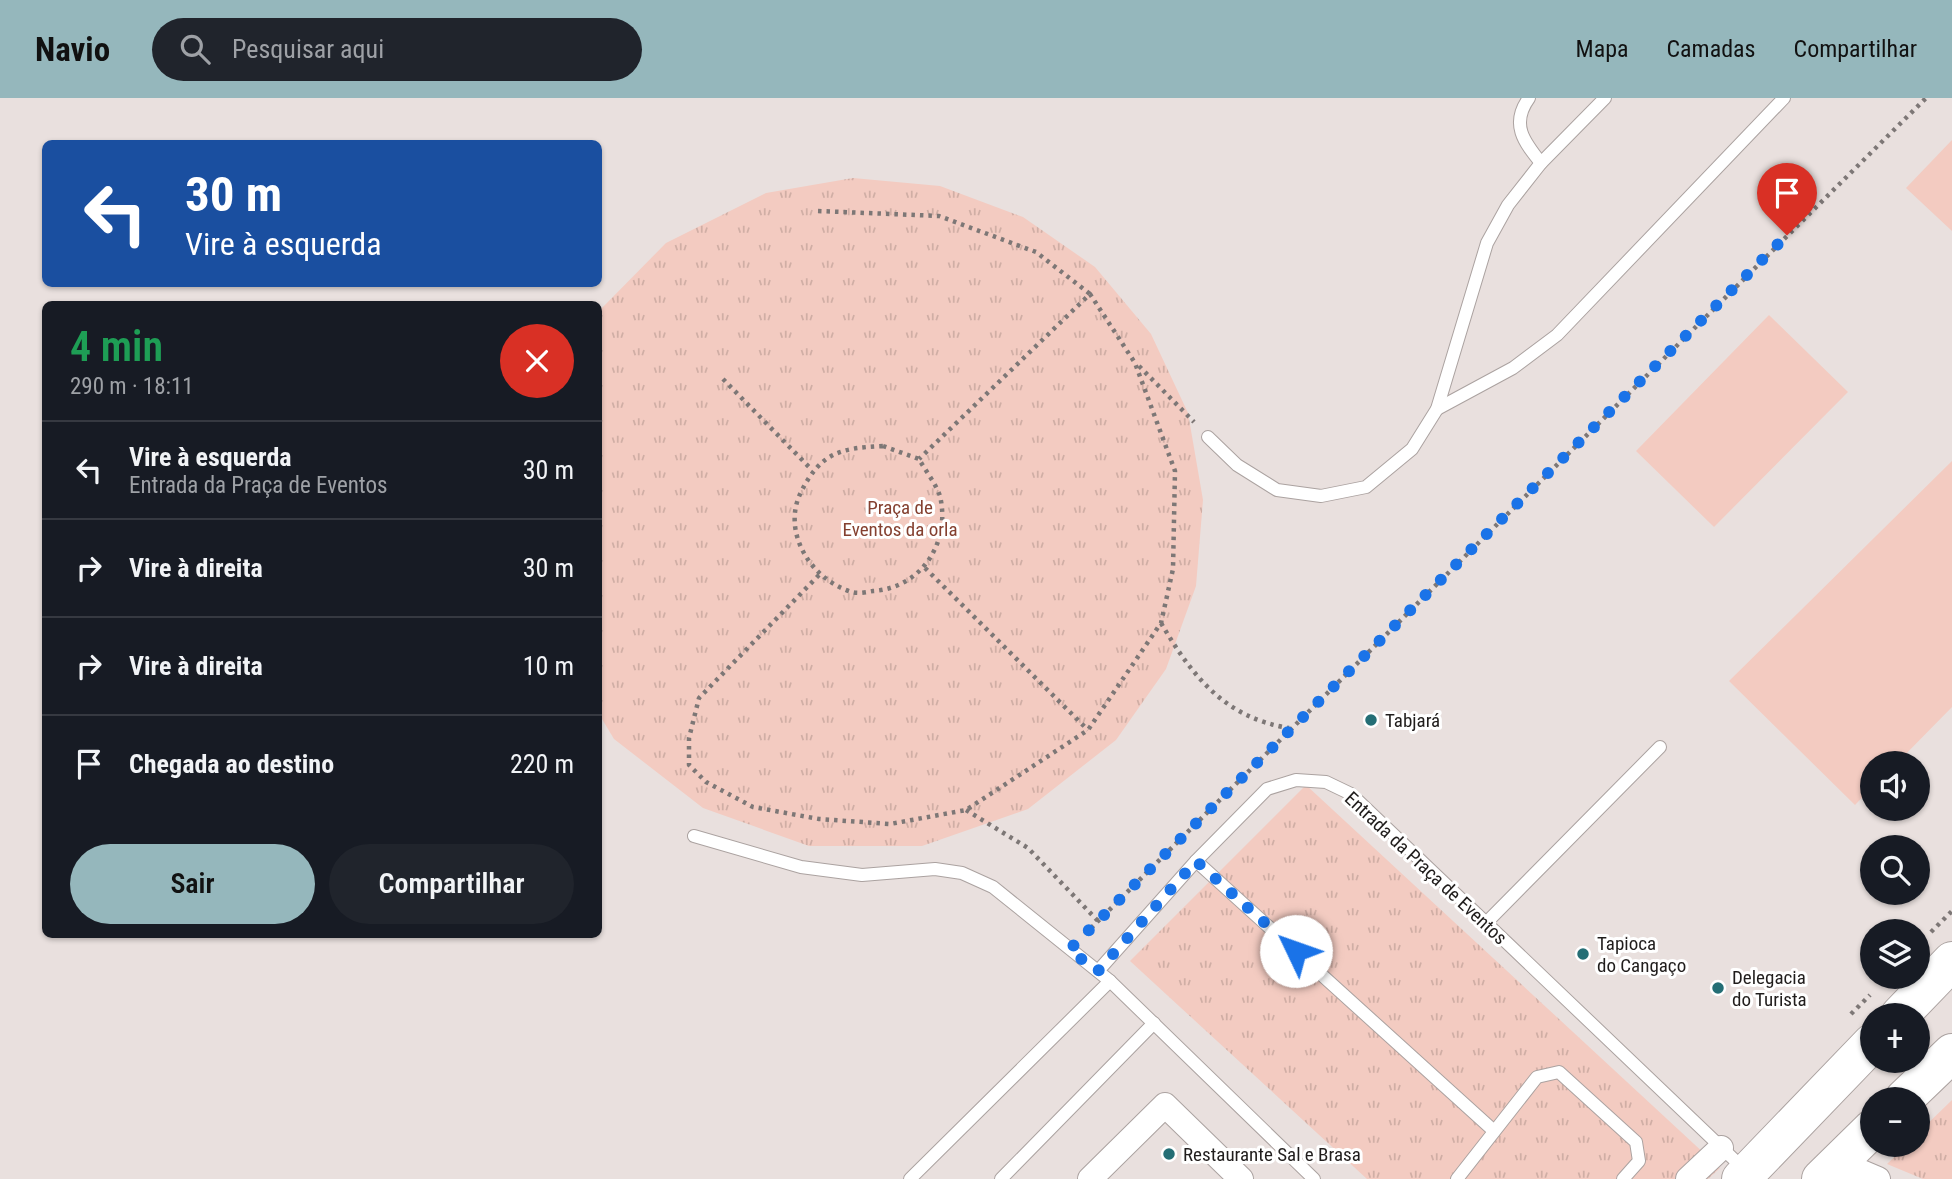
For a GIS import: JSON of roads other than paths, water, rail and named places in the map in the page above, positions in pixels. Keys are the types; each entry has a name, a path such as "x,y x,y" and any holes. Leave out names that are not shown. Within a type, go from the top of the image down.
{"main road":[{"path":"1907,1003 1939,949"},
{"path":"1917,1087 1952,1053"},
{"path":"1737,1166 1860,1054"},
{"path":"1829,1171 1860,1141"}],"street":[{"path":"1090,1179 1165,1105 1241,1179"},
{"path":"1688,1179 1737,1166"},
{"path":"1829,1171 1878,1179"}],"lane":[{"path":"1529,98 1522,108 1520,133 1522,140 1541,163"},
{"path":"1208,437 1237,465 1277,490 1321,496 1366,487 1412,449 1437,408 1487,243 1508,205 1541,163 1605,98"},
{"path":"1437,408 1513,368 1557,335 1784,98"},
{"path":"1486,923 1660,747"},
{"name":"Entrada da Praça de Eventos","path":"1098,971 1196,861 1267,789 1296,780 1326,782 1351,794 1737,1166"},
{"path":"694,836 801,867 862,875 935,869 962,873 993,887 1110,981 1314,1179"},
{"path":"1196,861 1494,1131"},
{"path":"909,1179 1110,981"},
{"path":"1001,1179 1154,1023"},
{"path":"1457,1179 1537,1077 1559,1072 1636,1142 1639,1161 1623,1179"}],"place":[{"name":"Tabjará","path":"1371,720"},
{"name":"Tapioca do Cangaço","path":"1583,954"},
{"name":"Delegacia do Turista","path":"1718,988"},
{"name":"Restaurante Sal e Brasa","path":"1169,1154"}],"park label":[{"name":"Praça de Eventos da orla","path":"900,518"}]}
